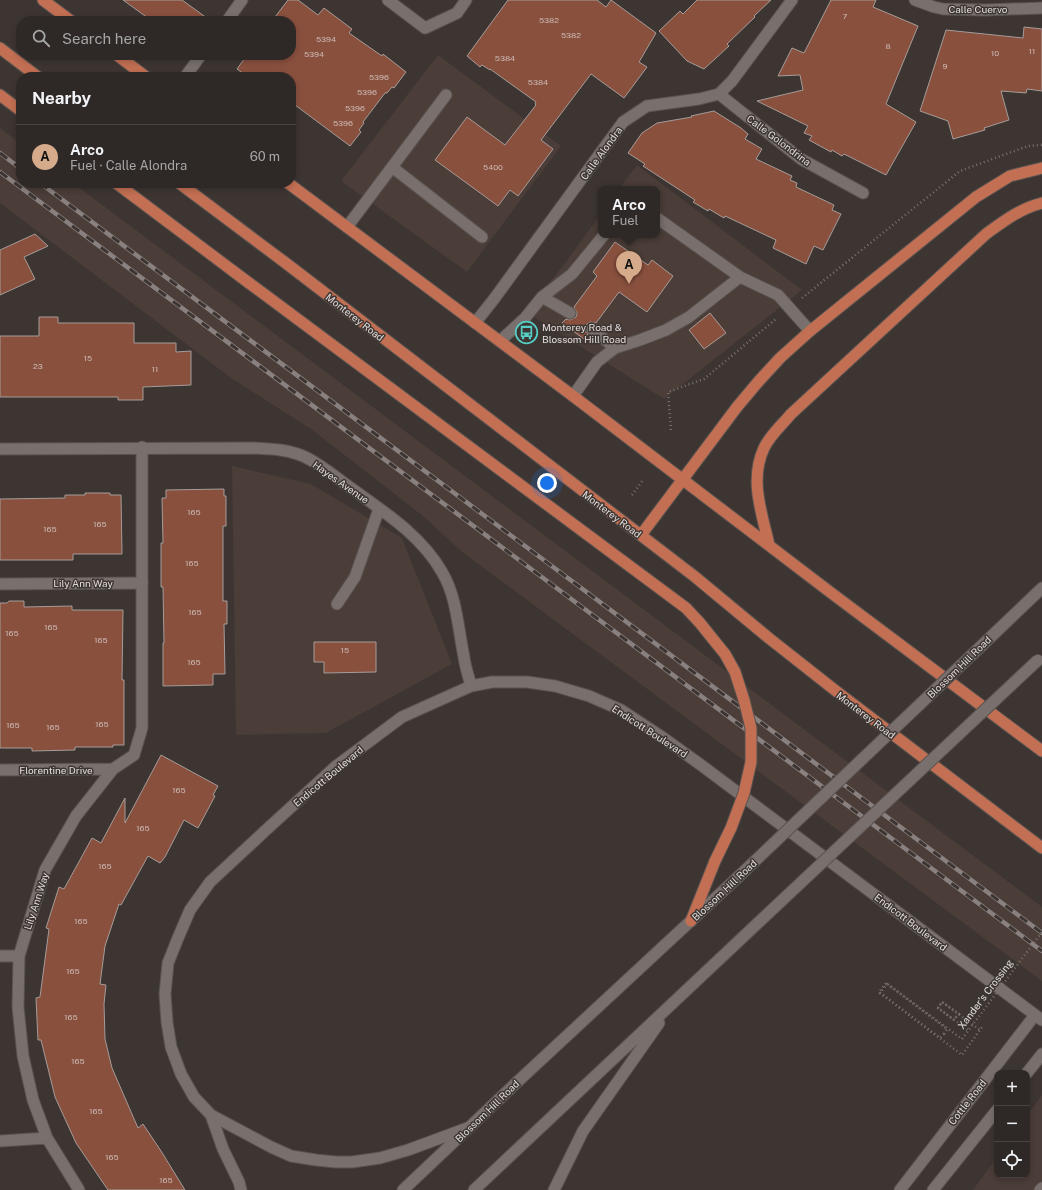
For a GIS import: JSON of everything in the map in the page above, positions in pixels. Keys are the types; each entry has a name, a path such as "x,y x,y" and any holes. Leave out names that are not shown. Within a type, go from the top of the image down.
{"main road":[{"path":"43,0 64,16"},
{"path":"231,16 242,0"},
{"path":"388,0 425,28 457,13 466,0"},
{"path":"719,94 732,81 792,0"},
{"name":"Calle Cuervo","path":"915,0 934,8 942,9 985,10 1042,8"},
{"path":"0,48 31,72"},
{"path":"124,60 139,72"},
{"path":"189,72 198,60"},
{"name":"Calle Golondrina","path":"719,94 801,159 863,193"},
{"name":"Calle Alondra","path":"475,323 504,286 623,122 647,106 699,99 719,94"},
{"path":"0,95 16,107"},
{"path":"347,227 446,95"},
{"path":"392,167 482,237"},
{"path":"641,536 737,407 780,358 810,331 976,197 1010,176 1042,168"},
{"path":"123,188 686,608 725,654 735,672 751,728 751,762 744,793 731,828 715,861 691,921"},
{"name":"Monterey Road","path":"186,188 694,576 836,691 1042,848"},
{"path":"295,188 500,341 1042,751"},
{"path":"769,545 757,491 756,477 758,463 764,447 774,433 791,414 986,234 1009,217 1030,206 1042,203"},
{"path":"660,220 740,277 778,295 810,331"},
{"path":"500,341 525,318 542,296 572,274 602,238"},
{"path":"573,396 597,362 615,348 666,330 689,317 740,277"},
{"path":"542,296 570,313"},
{"path":"592,329 615,348"},
{"name":"Hayes Avenue","path":"0,448 279,449 306,457 329,472 405,528 421,544 442,572 451,594 457,617 471,686"},
{"name":"Lily Ann Way","path":"79,1190 47,1138 33,1100 23,1056 18,1007 19,956 45,870 76,816 113,769 134,755 142,728 142,448"},
{"path":"337,604 355,577 379,509"},
{"name":"Lily Ann Way","path":"0,584 142,583"},
{"name":"Blossom Hill Road","path":"403,1190 737,878 1042,588"},
{"path":"474,1190 1040,658"},
{"name":"Endicott Boulevard","path":"211,1115 194,1097 181,1074 171,1047 167,1022 165,994 168,963 190,910 210,882 266,830 335,768 402,717 471,686 492,682 520,682 556,686 589,696 621,710 702,764 1038,1017"},
{"name":"Florentine Drive","path":"0,770 113,769"},
{"path":"0,956 19,956"},
{"path":"554,1190 582,1131 674,1002"},
{"name":"Cottle Road","path":"900,1190 1038,1017"},
{"path":"1029,1070 1042,1054"},
{"path":"933,1190 994,1114"},
{"path":"211,1115 291,1156 336,1162 352,1162 380,1158 408,1150 470,1126"},
{"path":"211,1115 223,1149 239,1182 241,1190"},
{"path":"0,1141 47,1138"}],"path":[{"path":"671,430 668,392 704,379 790,307 960,171 1028,146 1042,145"},
{"path":"632,495 643,480"},
{"name":"Xander’s Crossing","path":"982,1028 962,1055 942,1040 880,993 883,989 887,984 947,1029 940,1038 934,1034 885,997 879,992 886,983 962,1039 1042,932"},
{"path":"968,1030 952,1019 938,1008 942,1002 959,1014 956,1017 954,1020 938,1008 942,1002 954,1011 960,1016 980,1030"}],"shaded area":[{"path":"438,55 561,146 467,272 341,181"},
{"path":"0,128 16,140 16,188 80,188 1042,907 1042,981 462,552 423,516 311,429 231,378 0,203"},
{"path":"637,165 802,290 664,399 526,312 559,271 598,218 598,238 660,238 660,186 621,186"},
{"path":"232,466 311,484 402,538 452,664 326,733 236,735"},
{"path":"1042,1095 1042,1190 973,1190 994,1161 994,1178 1030,1178 1030,1112"}],"building":[{"path":"123,0 182,0 204,16 145,16"},
{"path":"288,0 298,0 318,15 324,8 352,29 349,33 382,56 383,54 406,72 394,88 392,87 387,93 385,93 363,122 364,123 359,130 361,132 350,146 296,106 296,72 241,72 237,69 243,60 296,60 296,16 276,16"},
{"path":"508,0 597,0 606,7 611,0 656,33 639,62 647,67 624,98 591,74 541,140 553,149 518,196 510,190 498,206 435,160 467,117 505,145 536,105 536,102 490,69 482,65 480,67 467,56"},
{"path":"697,0 771,0 727,44 729,46 704,69 687,61 659,31 680,11 683,14"},
{"path":"831,0 876,0 873,7 918,26 886,104 916,122 886,175 844,154 842,156 832,150 831,152 809,140 812,136 804,133 808,126 757,101 803,90 800,75 778,76 792,48 804,53"},
{"path":"1024,27 1042,29 1042,91 1027,89 1026,93 1001,91 1009,120 984,128 985,130 953,139 948,121 920,111 946,30 1023,38"},
{"path":"714,111 741,128 748,134 745,139 762,149 756,159 792,176 790,180 797,183 796,187 834,205 832,210 841,214 823,250 814,246 806,264 773,248 776,240 725,216 724,218 709,209 708,211 693,202 695,200 643,166 645,164 628,153 642,133 657,123 692,117 691,116"},
{"path":"35,234 48,246 24,257 35,279 0,295 0,250"},
{"path":"615,242 648,265 652,260 673,276 647,312 619,292 596,323 590,322 586,325 585,331 588,334 584,339 562,323 566,319 570,320 576,317 577,313 574,307 597,276 593,272"},
{"path":"710,313 726,333 704,349 689,330"},
{"path":"39,317 58,317 58,323 134,323 134,343 176,343 176,352 191,351 191,385 143,387 143,400 118,400 118,397 0,397 0,336 39,336"},
{"path":"224,489 224,496 226,496 226,526 223,526 223,601 227,601 227,624 224,624 225,674 213,674 213,685 163,686 163,587 161,587 161,543 163,543 162,498 166,498 166,490"},
{"path":"85,493 110,493 110,495 121,495 122,554 73,554 73,560 0,560 0,499 65,498 65,495 85,495"},
{"path":"9,601 24,601 24,607 72,606 72,610 123,610 122,680 124,680 124,745 113,745 113,747 75,747 75,750 32,751 32,748 0,748 0,603 7,603"},
{"path":"314,642 376,642 376,672 324,673 324,662 314,662"},
{"path":"161,755 218,786 213,795 215,796 198,828 184,820 165,857 160,863 148,856 121,905 119,904 105,946 100,984 106,985 104,1004 105,1039 112,1068 138,1128 143,1124 185,1190 108,1190 76,1143 55,1097 41,1040 38,1040 36,998 40,997 49,929 46,928 59,887 64,889 92,838 101,843 125,798 125,823"}],"railway":[{"path":"0,153 16,165"},
{"path":"0,172 16,184"},
{"path":"21,188 1042,951"},
{"path":"47,188 1042,933"}],"place":[{"name":"Arco","path":"629,284"},
{"name":"Monterey Road & Blossom Hill Road","path":"527,333"}]}
